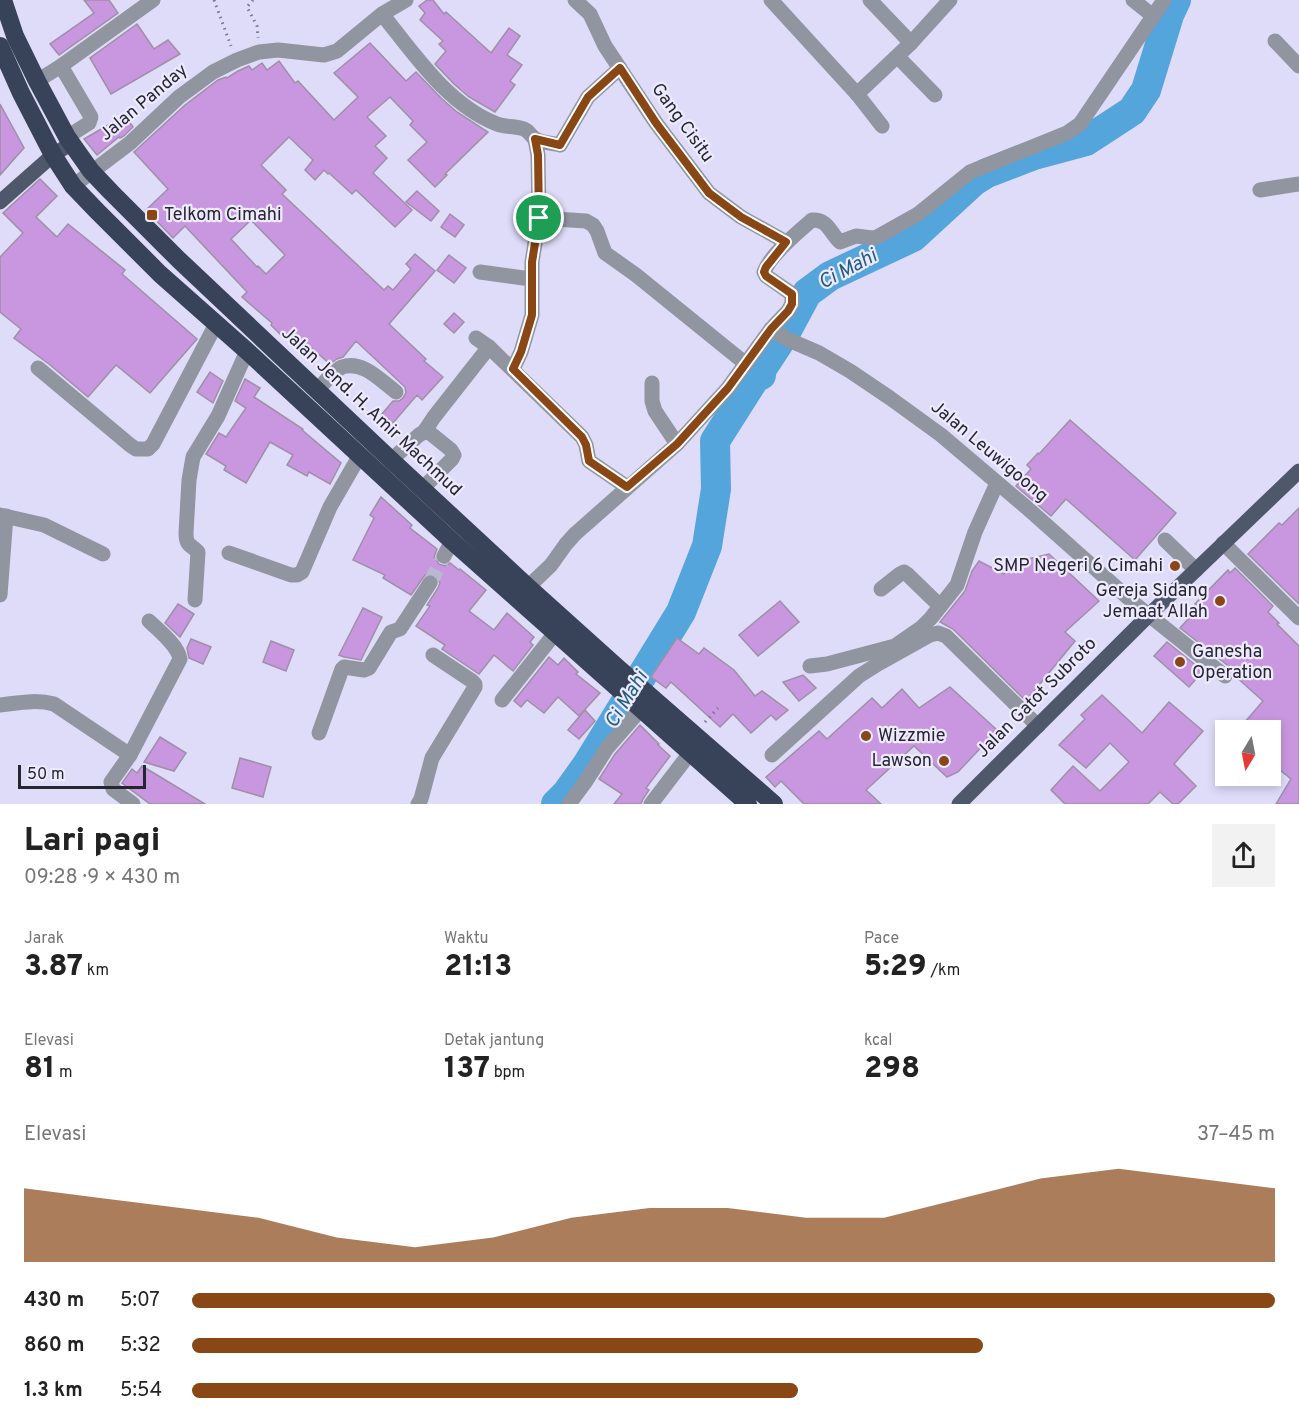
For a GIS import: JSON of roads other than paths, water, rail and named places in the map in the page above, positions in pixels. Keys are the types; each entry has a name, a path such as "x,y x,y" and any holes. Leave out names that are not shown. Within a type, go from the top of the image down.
{"highway":[{"name":"Jalan Jend. H. Amir Machmud","path":"3,0 15,36 37,81 70,140 91,171 172,253 528,587 690,753 748,804"},
{"name":"Jalan Jend. H. Amir Machmud","path":"0,46 53,155 73,186 97,212 160,274 360,455 448,548 556,633 618,678"},
{"name":"Jalan Jend. H. Amir Machmud","path":"642,702 774,804"}],"main road":[{"path":"0,202 70,140"},
{"name":"Jalan Gatot Subroto","path":"959,804 1149,615 1299,471"}],"street":[{"path":"37,81 153,0"},
{"name":"Jalan Panday","path":"73,186 130,143 178,97 213,72 259,52 278,50 324,55 337,51 382,14 406,0"},
{"name":"Gang Cisitu","path":"575,0 590,14 605,46 656,123 709,193 741,217 786,242"},
{"path":"771,0 857,94 882,126"},
{"path":"870,0 911,43"},
{"path":"857,94 898,57 950,0"},
{"path":"1133,0 1153,16"},
{"path":"528,587 551,566 575,534 677,444 728,388 746,364 779,334 792,304 792,294 766,276 764,270 786,242 815,219 826,223 840,242 856,237 877,237 918,214 970,172 1074,129 1080,124 1164,0"},
{"path":"382,14 422,64 458,101 498,125 560,145 588,97 620,68"},
{"path":"1275,40 1299,66"},
{"path":"898,57 935,95"},
{"path":"61,66 91,117 88,123 70,140"},
{"path":"513,369 521,352 532,315 532,262 539,218 538,155 531,134"},
{"path":"1260,190 1299,184"},
{"path":"539,218 586,221 593,225 604,253 636,275 746,364"},
{"path":"480,272 531,279"},
{"path":"38,368 130,445 148,449 153,444 216,324"},
{"name":"Jalan Leuwigoong","path":"779,334 850,371 941,435 1135,604 1225,676"},
{"path":"391,460 424,432 482,342 582,437 589,461 627,487"},
{"path":"195,600 198,552 186,542 189,480 193,458 218,416 247,351"},
{"path":"317,390 340,368 353,366 365,368 396,392"},
{"path":"652,383 652,401 655,411 677,444"},
{"path":"422,489 452,459 454,454 430,433 424,432"},
{"path":"229,553 291,575 302,572 330,507 360,455"},
{"path":"810,666 827,664 895,646 921,628 957,585 975,532 997,483"},
{"path":"0,595 3,515 44,525 103,554"},
{"path":"1165,540 1196,570"},
{"path":"1223,543 1299,618"},
{"path":"881,589 904,572 940,606"},
{"path":"319,733 342,669 347,666 364,670 369,668 391,633 400,629 430,583"},
{"path":"133,804 113,789 111,785 113,777 130,755 180,659 176,647 149,621"},
{"path":"502,700 556,633"},
{"path":"772,755 860,676 930,635 938,633 946,636 1038,726"},
{"path":"418,804 432,758 475,687 472,681 433,656"},
{"path":"0,705 37,701 54,704 130,755"},
{"path":"568,804 642,702"},
{"path":"651,804 690,753"}],"waterway":[{"name":"Ci Mahi","path":"556,804 587,765 681,612 707,546 716,489 715,441 755,378 761,375 761,370 786,332 807,293 830,276 913,237 974,181 987,173 1034,155 1086,141 1132,111 1146,90 1169,15 1176,0"}],"tunnel":[{"path":"430,583 444,556"}],"place":[{"name":"Telkom Cimahi","path":"152,215"},
{"name":"SMP Negeri 6 Cimahi","path":"1175,566"},
{"name":"Gereja Sidang Jemaat Allah","path":"1220,601"},
{"name":"Ganesha Operation","path":"1180,662"},
{"name":"Wizzmie","path":"866,736"},
{"name":"Lawson","path":"944,761"}]}
